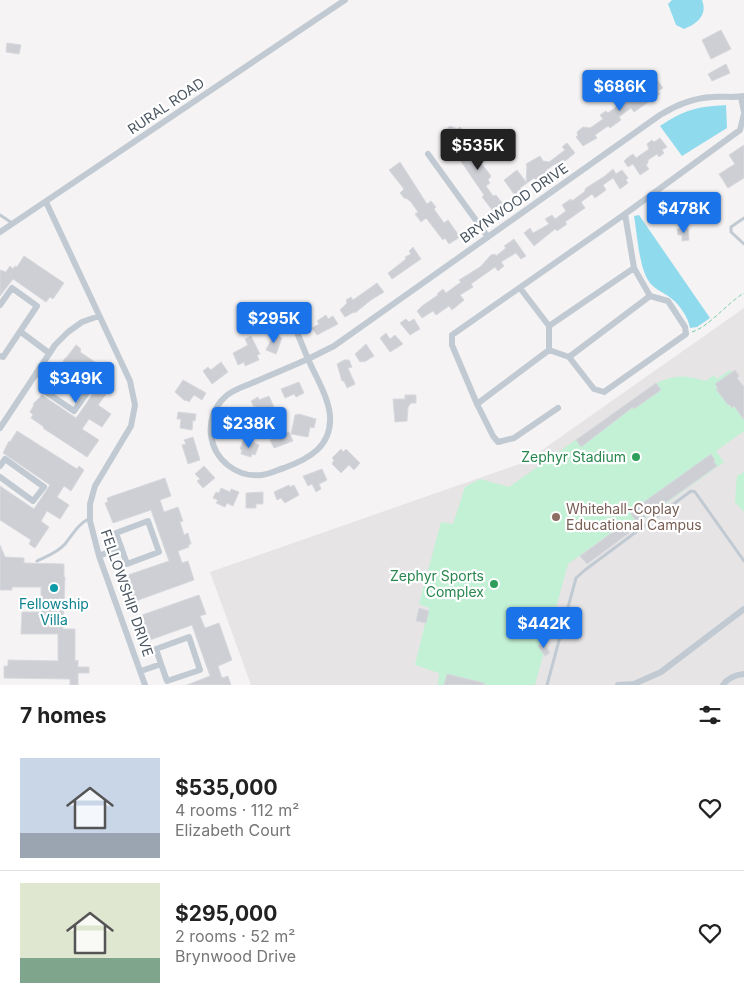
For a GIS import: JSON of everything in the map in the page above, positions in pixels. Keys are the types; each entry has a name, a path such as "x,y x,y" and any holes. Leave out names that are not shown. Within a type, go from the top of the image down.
{"street":[{"name":"RURAL ROAD","path":"0,232 345,0"},
{"path":"558,408 514,438 498,442 476,404 452,345 452,335 626,214 740,130 744,113 743,96"},
{"name":"BRYNWOOD DRIVE","path":"291,318 308,359 328,406 330,415 329,432 316,453 302,461 264,475 247,475 226,465 216,451 211,433 212,419 219,404 231,392 308,359 346,339 670,109 696,99 743,96"},
{"path":"428,154 488,237"},
{"name":"FELLOWSHIP DRIVE","path":"46,202 130,381 134,405 131,426 95,486 90,504 90,518 99,556 145,685"},
{"path":"549,350 569,357 594,389 604,392 686,334 685,326 668,301 650,296 634,268 626,214"},
{"path":"549,326 634,268"},
{"path":"0,305 12,288 37,306 3,357 0,356"},
{"path":"520,288 549,326 549,350"},
{"path":"569,357 650,296"},
{"path":"0,428 55,345 82,322 99,316"},
{"path":"21,332 49,353"},
{"path":"476,404 549,350"},
{"path":"36,373 52,384"},
{"path":"58,375 86,394 74,411 46,392 52,384 58,375"},
{"path":"0,466 5,459 44,487 33,501 0,477"},
{"path":"148,522 160,552 127,564 121,548 116,533 148,522"},
{"path":"99,556 121,548"},
{"path":"618,685 634,684 661,672 744,609"},
{"path":"189,637 200,670 167,681 161,664 156,649 189,637"},
{"path":"141,671 161,664"},
{"path":"723,685 725,681 735,675 744,674"}],"lane":[{"path":"0,215 13,223"},
{"path":"744,218 731,227 731,232 744,244"},
{"path":"547,685 576,578 691,491 695,492 744,561"},
{"path":"37,561 53,554 64,545 80,524 90,518"}],"path":[{"path":"686,334 711,321 732,300 744,292"}],"shaded area":[{"name":"Whitehall-Coplay Educational Campus","path":"744,308 744,685 251,685 210,572 525,462"}],"green space":[{"path":"730,370 744,388 744,431 716,451 724,462 628,531 623,524 568,564 535,685 438,685 439,673 415,665 429,608 419,604 441,522 453,524 465,487 480,479 509,487 655,384 675,377 706,381 714,375 717,379"},
{"path":"744,472 744,512 735,502 737,476"}],"water":[{"path":"672,0 702,0 704,10 697,22 684,29 676,25 668,4"},
{"path":"726,105 727,128 682,156 660,126 691,110"},
{"path":"639,215 710,318 697,327 690,328 686,316 678,305 648,280 640,258 634,216"}],"building":[{"path":"721,30 731,49 711,59 702,40"},
{"path":"7,43 21,45 19,54 6,52"},
{"path":"726,64 730,73 712,81 708,74"},
{"path":"655,77 663,88 658,91 660,94 634,112 631,108 619,117 621,120 610,128 608,126 595,135 597,138 583,146 576,137 578,131 583,127 590,128 603,119 600,115 606,111 608,113 636,92 638,95 647,88 651,83 649,81"},
{"path":"450,126 457,129 460,127 465,133 452,143 444,131"},
{"path":"660,138 667,147 662,150 664,153 659,157 657,154 648,160 646,165 649,169 640,175 633,164 628,167 624,161 627,158 633,154 636,158 649,149 647,144 652,140 654,142"},
{"path":"470,143 474,146 479,143 486,150 487,154 478,159 491,176 488,180 490,183 486,186 493,196 496,195 503,204 493,211 482,197 484,195 456,154 458,152 457,149"},
{"path":"567,143 575,153 565,161 558,165 557,163 546,170 547,172 537,181 534,178 520,188 523,192 516,197 504,180 517,170 526,182 526,164 540,156 543,161 549,162 565,150 562,147"},
{"path":"744,145 744,178 728,188 719,174 735,164 729,155"},
{"path":"400,162 427,204 431,201 444,223 448,220 460,237 449,244 445,238 443,240 426,218 421,222 415,214 418,212 411,202 400,193 404,189 389,170"},
{"path":"613,169 616,174 622,170 628,178 626,180 628,183 620,189 613,178 603,185 606,190 595,198 592,194 581,202 585,208 565,222 567,224 557,231 555,229 534,246 524,233 530,228 533,233 549,224 545,219 552,215 555,219 566,211 562,205 571,199 572,201 584,192 586,188"},
{"path":"688,228 689,240 682,241 682,235 678,235 677,229"},
{"path":"514,239 526,256 521,259 516,253 501,262 504,266 498,271 495,267 471,284 473,287 460,295 464,300 452,310 449,306 436,315 433,311 422,318 417,311 422,306 438,295 443,289 446,293 461,282 459,280 480,267 491,255 495,254 496,256 506,248 504,246"},
{"path":"413,247 421,259 392,279 388,273 406,259 405,257 411,254 409,251"},
{"path":"24,256 64,283 53,299 50,297 46,302 13,279 0,296 0,270 6,272 10,266 13,269 15,266 17,267"},
{"path":"377,283 384,292 355,313 345,317 340,310 347,303 346,300 351,297 353,300"},
{"path":"326,315 328,319 333,316 338,324 317,335 312,328 319,324 317,321"},
{"path":"406,319 409,322 414,319 420,329 410,335 400,323"},
{"path":"386,333 390,339 395,335 403,344 390,352 380,338"},
{"path":"274,334 282,338 276,354 266,350"},
{"path":"251,336 260,354 257,355 259,360 245,366 244,362 238,365 233,353 248,345 245,339"},
{"path":"366,344 374,356 364,362 360,362 355,354"},
{"path":"76,345 81,349 80,352 114,375 105,387 109,390 98,405 111,414 102,427 89,419 82,429 99,440 87,457 43,428 31,418 33,415 30,412 33,404 42,395 76,418 86,404 93,393 58,370"},
{"path":"344,360 349,360 352,367 348,368 355,384 347,388 344,381 342,381 337,364"},
{"path":"221,362 228,372 212,384 203,371 208,367 211,370"},
{"path":"735,370 739,376 737,378 744,387 744,420 734,406 732,408 728,405 716,389 718,388 715,384"},
{"path":"183,380 206,393 202,400 194,395 189,402 185,401 175,392"},
{"path":"299,382 304,393 296,397 294,394 285,398 281,389"},
{"path":"656,383 661,390 634,409 633,407 581,447 576,440"},
{"path":"405,395 416,395 416,403 411,403 408,407 407,421 395,422 393,399 405,399"},
{"path":"269,396 276,412 262,419 256,406 254,407 251,401 258,397 259,400"},
{"path":"237,411 243,413 242,418 246,419 242,432 227,427 231,415 236,416"},
{"path":"178,412 196,414 192,430 180,428 181,419 177,419"},
{"path":"299,414 316,419 314,428 310,427 308,437 291,434 295,415"},
{"path":"17,431 77,469 79,466 84,470 71,491 64,486 57,497 69,505 60,519 47,511 41,521 49,527 35,548 29,544 31,540 0,520 0,486 34,509 50,485 3,453"},
{"path":"289,432 293,441 274,448 270,440"},
{"path":"193,437 200,460 188,464 182,445 186,444 184,440"},
{"path":"243,441 252,445 253,442 259,445 255,455 252,454 251,457 241,454 242,450 240,449"},
{"path":"341,449 343,452 346,449 360,463 354,470 349,465 341,473 332,464 334,460 332,458"},
{"path":"711,454 717,466 637,523 630,512"},
{"path":"204,466 215,478 203,488 197,481 200,479 195,474"},
{"path":"322,469 327,480 319,484 321,489 316,492 312,484 308,486 303,476"},
{"path":"165,478 171,496 160,500 164,512 178,507 183,521 180,522 184,535 188,533 191,544 188,545 189,547 178,551 182,563 188,561 194,580 133,602 125,584 130,582 128,575 169,561 151,510 113,523 105,503 108,502 107,498"},
{"path":"289,485 290,487 294,485 299,495 285,503 281,498 277,500 274,492"},
{"path":"221,488 230,492 231,489 239,492 233,506 227,503 225,507 216,503 218,500 213,498 216,492 219,493"},
{"path":"263,492 263,504 256,504 256,508 246,508 246,493"},
{"path":"621,521 629,533 587,564 580,556 613,532 611,529"},
{"name":"Fellowship Villa","path":"0,545 5,557 24,558 24,563 64,564 63,629 75,629 75,661 78,660 78,667 89,667 89,673 78,673 78,685 70,685 70,679 4,678 4,666 8,666 8,660 58,661 58,634 21,634 22,612 41,612 41,587 12,587 12,590 0,590"},
{"path":"199,595 206,614 200,616 205,628 219,623 232,660 218,666 222,678 228,676 231,685 187,685 210,676 192,625 150,640 148,634 143,636 140,619 143,618 142,615"},
{"path":"419,608 429,611 426,623 416,621"},
{"path":"543,642 550,653 545,656 538,646"},
{"path":"447,674 484,683 484,685 444,685"}],"place":[{"name":"Zephyr Stadium","path":"636,457"},
{"name":"Whitehall-Coplay Educational Campus","path":"556,517"},
{"name":"Zephyr Sports Complex","path":"494,584"},
{"name":"Fellowship Villa","path":"54,588"}]}
